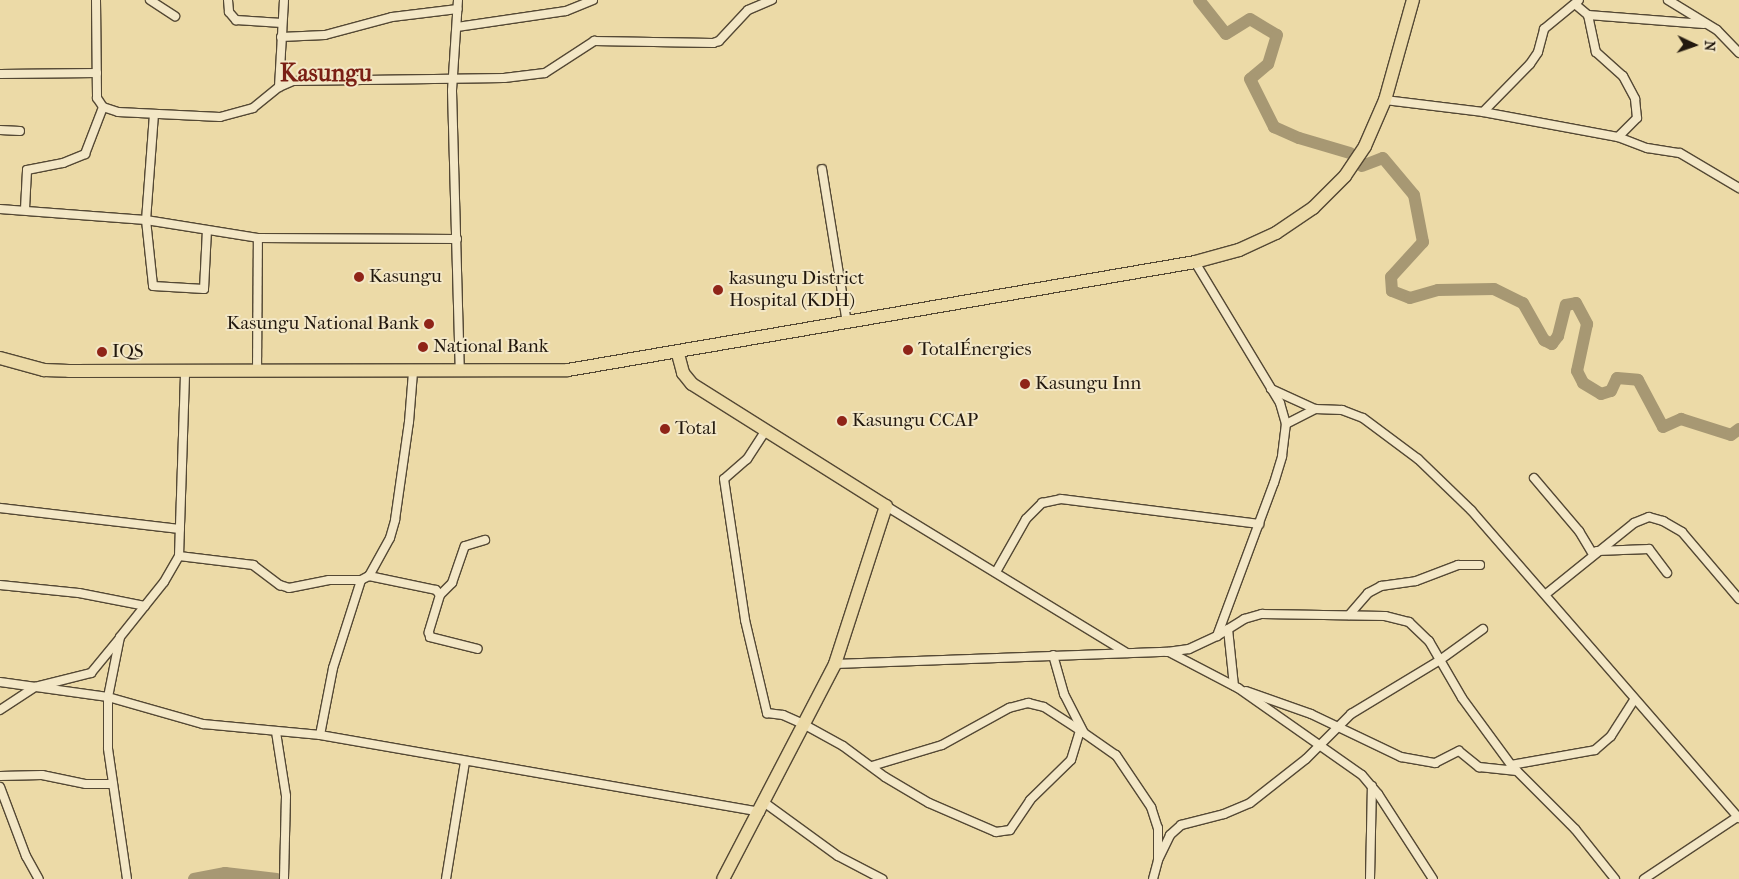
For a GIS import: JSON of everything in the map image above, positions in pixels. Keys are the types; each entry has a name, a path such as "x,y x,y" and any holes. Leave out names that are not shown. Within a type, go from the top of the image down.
{"main road":[{"path":"0,358 58,371 460,372 568,370 678,354 1195,262 1239,250 1276,233 1313,208 1354,163 1365,146 1385,100 1413,0"},
{"path":"678,354 686,380 886,506 835,664 762,808 723,879"}],"street":[{"path":"96,0 98,98 103,107 118,112 230,116 252,108 279,87 293,81 504,78 545,73 594,41 713,43 719,41 748,10 772,0"},
{"path":"150,0 174,16"},
{"path":"228,0 229,12 236,20 282,23"},
{"path":"279,87 284,0"},
{"path":"456,27 566,11 593,0"},
{"path":"1668,0 1704,24 1717,30 1739,53"},
{"path":"1483,112 1530,64 1544,29 1578,2 1588,15 1596,52 1623,76 1637,105 1637,118 1618,137"},
{"path":"281,36 325,35 392,17 458,4 453,78 460,372"},
{"path":"1588,15 1704,24"},
{"path":"0,74 98,73"},
{"path":"1385,100 1483,112 1618,137 1647,148 1680,153 1739,188"},
{"path":"24,209 27,170 63,163 85,154 103,107"},
{"path":"154,114 146,220 150,280 158,288 204,289 207,230"},
{"path":"0,130 20,131"},
{"path":"822,170 847,323"},
{"path":"0,209 24,209 146,220 258,238 457,238"},
{"path":"256,371 258,238"},
{"path":"1195,262 1280,403 1286,424 1282,456 1260,524 1217,636"},
{"path":"0,710 35,687 91,673 145,606 179,556 185,371"},
{"path":"179,556 253,565 280,585 289,588 329,580 361,580 369,576 390,538 395,520 409,422 413,372"},
{"path":"1271,388 1315,409 1352,413 1394,438 1471,510 1546,594 1634,700 1738,817 1644,879"},
{"path":"1286,424 1315,409"},
{"path":"766,430 747,459 724,479 745,620 767,713 783,714 805,725 929,803 965,821 1004,833 1022,817 1030,800 1071,760 1082,732 1064,694 1053,655"},
{"path":"1534,478 1595,552"},
{"path":"996,572 1026,519 1042,503 1061,499 1260,524"},
{"path":"886,506 1127,653"},
{"path":"0,508 180,529"},
{"path":"1546,594 1595,552 1639,519 1656,518 1682,532 1739,599"},
{"path":"478,649 430,637 429,632 440,595 452,583 465,546 485,540"},
{"path":"1595,552 1649,549 1667,573"},
{"path":"1349,615 1368,593 1381,586 1416,581 1458,565 1480,565"},
{"path":"369,576 407,582 436,590 440,595"},
{"path":"320,735 333,668 361,580"},
{"path":"0,586 79,593 145,606"},
{"path":"835,664 1167,652 1189,649 1217,636 1244,619 1262,614 1391,616 1409,622 1424,634 1469,709 1514,768 1574,829 1616,879"},
{"path":"1228,629 1236,687 1362,775 1372,786 1433,879"},
{"path":"1153,879 1158,860 1170,835 1181,826 1224,814 1250,803 1320,745 1337,727 1362,707 1440,660 1483,629"},
{"path":"120,637 108,697 108,748 127,879"},
{"path":"1167,652 1236,687 1296,708 1400,757 1435,763 1459,751 1479,767 1514,768 1595,750 1611,736 1634,700"},
{"path":"0,682 108,697 203,724 320,735 465,762 762,808 838,856 882,879"},
{"path":"872,766 942,745 1009,708 1028,703 1044,707 1116,755 1151,807 1158,828 1158,860"},
{"path":"276,732 286,796 284,879"},
{"path":"446,879 465,762"},
{"path":"0,776 42,775 86,784 113,784"},
{"path":"1370,879 1372,786"},
{"path":"0,787 26,856 39,879"}],"waterway":[{"path":"1199,0 1226,34 1250,19 1277,35 1268,64 1250,79 1274,127 1299,138 1350,153"},
{"path":"1362,166 1383,158 1414,195 1423,242 1391,277 1392,291 1410,298 1438,290 1494,289 1523,303 1544,340 1552,344 1558,336 1566,305 1576,303 1587,324 1577,371 1583,383 1601,394 1611,391 1617,378 1638,380 1663,427 1681,419 1731,435 1739,429"},
{"path":"194,879 225,873 277,879"}],"place":[{"name":"Kasungu","path":"359,277"},
{"name":"kasungu District Hospital (KDH)","path":"718,290"},
{"name":"Kasungu National Bank","path":"429,324"},
{"name":"National Bank","path":"423,347"},
{"name":"TotalÉnergies","path":"908,350"},
{"name":"IQS","path":"102,352"},
{"name":"Kasungu Inn","path":"1025,384"},
{"name":"Kasungu CCAP","path":"842,421"},
{"name":"Total","path":"665,429"}],"district":[{"name":"Kasungu","path":"326,74"}]}
